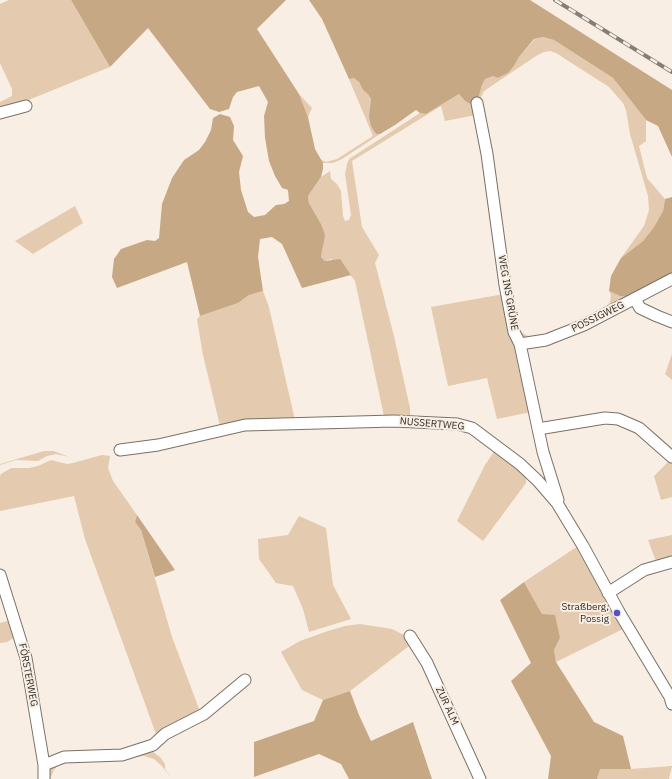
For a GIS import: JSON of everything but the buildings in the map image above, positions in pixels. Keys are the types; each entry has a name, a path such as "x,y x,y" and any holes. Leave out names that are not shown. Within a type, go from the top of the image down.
{"street":[{"name":"WEG INS GRÜNE","path":"477,103 487,154 505,284 514,332 520,344 543,452 558,496 557,502"},
{"path":"0,113 26,106"},
{"name":"POSSIGWEG","path":"520,344 546,340 584,325 672,279"},
{"path":"634,299 640,308 672,322"},
{"path":"538,429 595,419 618,419 639,428 672,457"},
{"name":"NUSSERTWEG","path":"120,450 158,445 245,425 394,421 457,424 472,428 489,439 520,464 557,502 608,593 670,697 672,704"},
{"path":"608,593 644,570 672,562"},
{"name":"FÖRSTERWEG","path":"0,574 26,658 44,765 44,779"},
{"name":"ZUR ALM","path":"410,636 427,663 480,779"},
{"path":"44,765 64,757 122,755 153,745 165,734 204,714 245,680"}],"shaded area":[{"path":"9,0 71,0 110,67 21,103 0,109 0,102 12,96 12,89 0,63 0,4"},
{"path":"71,0 286,0 257,29 299,94 308,117 315,149 323,163 321,177 308,196 309,203 321,224 325,235 321,257 325,261 340,259 351,275 302,288 282,244 272,237 260,239 258,257 263,291 249,295 238,303 200,316 187,262 117,288 112,277 114,259 121,249 147,240 155,241 159,238 162,204 172,178 184,160 199,150 205,142 211,130 213,118 220,114 230,117 234,126 233,140 243,156 239,172 241,190 248,212 254,217 265,215 276,205 284,204 289,201 288,190 282,188 269,161 265,138 264,116 268,102 259,86 237,92 233,97 229,109 219,112 210,109 148,28 110,67"},
{"path":"309,0 530,0 672,90 672,157 658,126 646,120 613,78 554,40 543,37 534,39 508,73 498,78 493,76 485,79 478,99 472,105 465,101 459,94 426,114 420,113 416,110 380,134 376,134 371,126 369,117 371,99 363,90 359,82 354,78 349,79 322,19"},
{"path":"543,37 554,40 613,78 646,120 646,141 639,146 647,178 665,199 663,211 654,227 643,241 621,258 644,226 649,210 648,196 630,134 626,110 623,103 609,87 556,53 550,51 536,56 484,91 480,99 481,107 520,331 530,337 540,336 569,326 605,308 610,302 611,295 609,291 620,296 629,297 597,316 558,334 530,340 519,337 516,329 478,99 485,79 493,76 498,78 508,73 519,57 535,39"},
{"path":"354,78 359,82 363,90 368,93 371,99 370,109 376,134 380,134 342,159 333,163 323,163 320,159 326,162 337,159 373,136 349,79"},
{"path":"299,94 312,108 308,117"},
{"path":"459,94 465,101 472,105 476,115 445,121 441,106 352,161 362,227 379,255 375,263 394,336 410,408 410,415 384,416 355,281 346,269 331,259 325,261 321,257 323,247 321,224 309,203 308,196 321,177 330,171 331,179 337,184 341,191 343,216 345,221 349,220 351,215 345,174 349,159 420,113 426,114"},
{"path":"672,197 672,276 629,297 620,296 609,291 611,276 621,258 643,241 654,227 663,211 665,199"},
{"path":"75,206 83,223 33,254 15,241"},
{"path":"263,291 269,307 295,420 220,426 203,355 197,319 200,316 238,303 249,295"},
{"path":"504,294 531,412 497,419 487,378 448,386 431,307"},
{"path":"672,354 672,380 665,374"},
{"path":"495,450 526,472 526,483 483,541 457,521 485,465"},
{"path":"44,451 54,451 69,457 56,454 47,456 38,461 16,460 0,465 0,464"},
{"path":"102,455 110,456 108,468 113,481 137,515 135,522 141,530 172,637 201,714 156,734 85,539 74,496 0,511 0,476 11,468 29,468 51,460 67,464"},
{"path":"671,459 672,497 661,500 654,476"},
{"path":"137,515 175,570 155,577 141,530 135,522"},
{"path":"299,516 326,528 333,585 351,619 309,632 303,609 293,586 276,583 259,559 258,539 288,535"},
{"path":"672,535 672,560 657,564 648,540"},
{"path":"578,546 623,629 556,662 554,650 560,638 542,614 524,582"},
{"path":"524,582 542,614 555,615 560,638 554,650 556,662 594,722 623,736 631,769 600,769 597,779 548,779 551,756 511,681 531,663 500,600"},
{"path":"11,620 17,636 7,642 0,643 0,623"},
{"path":"360,624 392,629 406,636 409,646 350,691 323,700 302,690 281,652 300,641 328,631 345,626"},
{"path":"350,691 371,741 413,722 432,779 349,779 341,764 319,754 254,777 254,742 314,721 323,700"},
{"path":"149,751 160,757 165,764 165,769 172,779 162,766 154,759 144,756 111,759 76,758 60,763 54,770 50,779 47,779 49,770 53,764 61,761 77,757 113,757"},
{"path":"672,766 669,779 597,779 599,769 631,769"}],"railway":[{"path":"555,0 672,72"}],"place":[{"name":"Straßberg, Possig","path":"617,613"}]}
